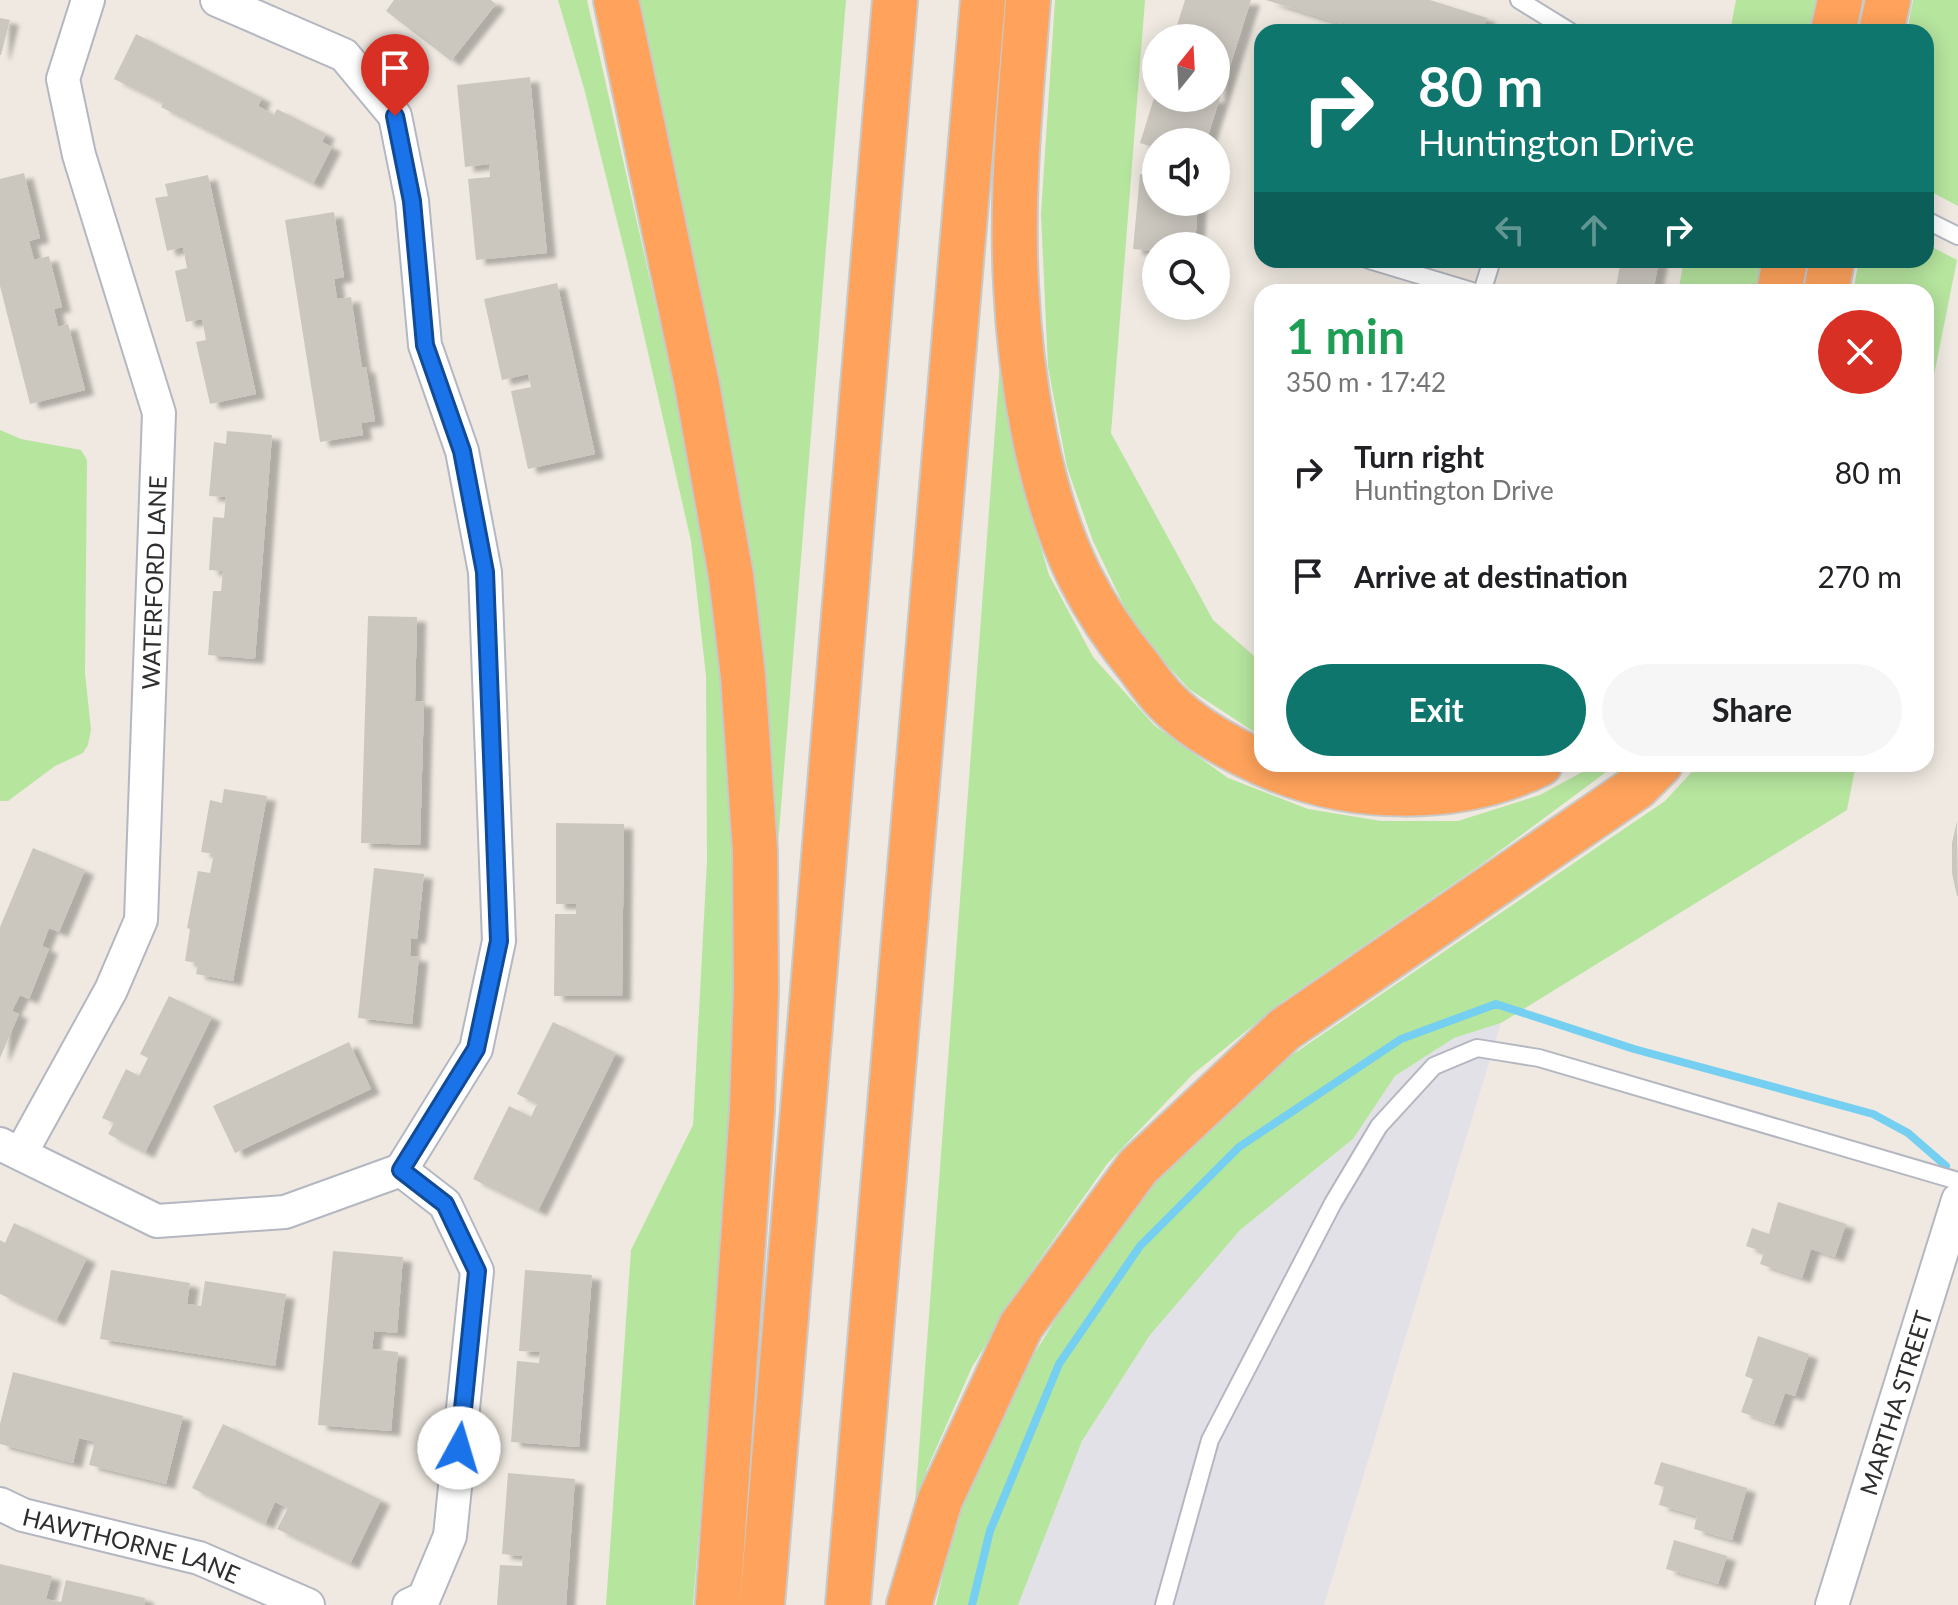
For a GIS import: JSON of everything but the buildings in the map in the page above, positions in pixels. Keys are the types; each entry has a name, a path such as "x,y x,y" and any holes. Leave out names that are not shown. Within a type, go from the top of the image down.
{"highway":[{"path":"616,0 697,385 731,576 743,676 754,835 756,990 752,1110 718,1605"},
{"path":"762,1605 895,0"},
{"path":"848,1605 983,0"},
{"path":"1028,0 1017,188 1016,284 1026,380 1038,449 1058,526 1080,578 1119,642 1167,702 1227,748 1254,760"},
{"path":"1835,24 1840,0"},
{"path":"1883,24 1888,0"},
{"path":"1282,772 1346,789 1405,794 1464,789 1516,772"},
{"path":"909,1605 940,1500 1021,1326 1138,1167 1285,1029 1626,794 1651,772"}],"street":[{"name":"WATERFORD LANE","path":"10,1149 111,990 141,920 159,413 79,155 63,79 88,0"},
{"path":"10,1149 157,1221 285,1212 401,1170 476,1049 499,941 485,572 462,451 425,345 412,201 395,116 344,55 237,4"},
{"path":"401,1170 445,1204 477,1271 450,1536 424,1598 409,1605"},
{"name":"MARTHA STREET","path":"1832,1605 1958,1200"},
{"name":"HAWTHORNE LANE","path":"0,1504 23,1515 199,1558 308,1605"}],"lane":[{"path":"1519,0 1555,24"},
{"path":"1934,224 1958,236"},
{"path":"1396,268 1448,284"},
{"path":"1164,1605 1210,1440 1333,1203 1379,1126 1434,1066 1477,1048 1539,1058 1958,1181"}],"shaded area":[{"path":"1501,1023 1324,1605 1018,1605 1082,1441 1150,1335 1240,1230 1353,1139 1395,1076 1454,1038"}],"green space":[{"path":"558,0 587,0 686,440 709,555 735,807 738,944 726,1203 693,1605 606,1605 631,1250 693,1125 707,861 706,676 691,541 628,265 584,88"},
{"path":"639,0 846,0 773,906 685,229"},
{"path":"1055,0 1145,0 1111,433 1213,620 1254,656 1254,732 1189,689 1136,631 1093,541 1067,467 1048,367 1041,214"},
{"path":"1736,0 1818,0 1813,24 1732,24"},
{"path":"1913,0 1958,0 1958,206 1934,193 1934,24 1908,24"},
{"path":"1934,248 1957,260 1934,375 1934,284 1854,284 1858,268 1934,268"},
{"path":"1682,268 1762,268 1760,284 1680,284"},
{"path":"1001,350 1020,477 1049,575 1093,657 1154,725 1228,778 1308,809 1381,821 1458,821 1540,795 1582,772 1606,772 1482,864 1282,1002 1192,1075 1107,1164 1033,1269 972,1367 927,1469 914,1517"},
{"path":"0,430 21,439 81,450 87,460 85,673 91,730 88,745 83,753 55,766 8,801 0,801"},
{"path":"1692,772 1854,772 1847,810 1501,1023 1454,1038 1395,1076 1353,1139 1240,1230 1150,1335 1082,1441 1018,1605 936,1605 954,1526 1005,1401 1083,1275 1168,1166 1292,1055 1665,801"}],"waterway":[{"path":"972,1605 990,1531 1059,1364 1140,1246 1239,1147 1401,1039 1496,1004 1634,1049 1873,1114 1908,1133 1946,1166"}],"route":[{"path":"395,116 412,201 425,345 462,451 485,572 499,941 476,1049 401,1170 445,1204 477,1271 459,1448"}]}
